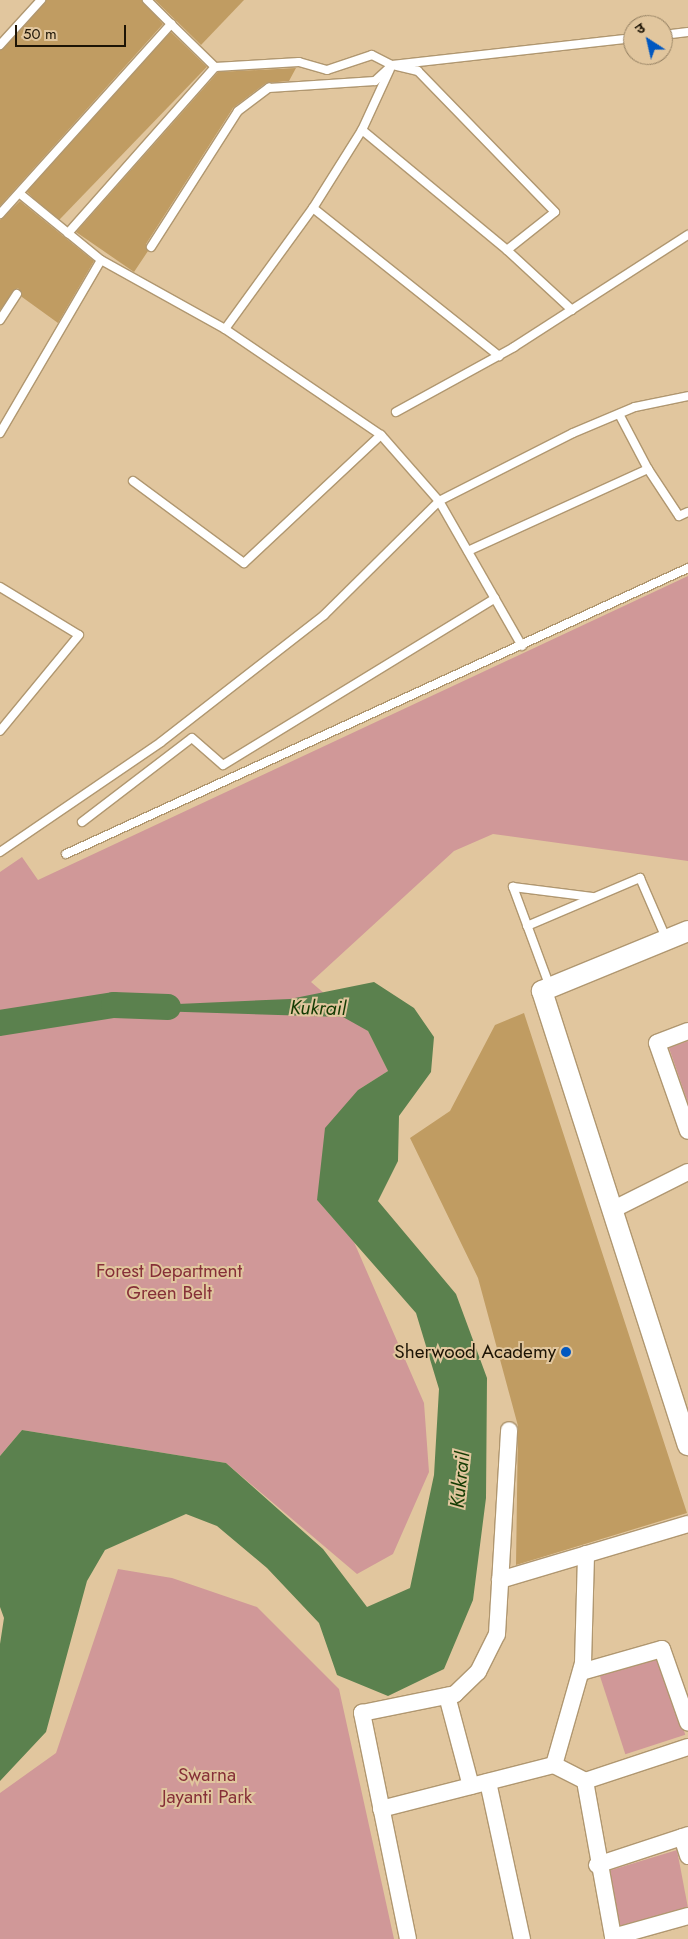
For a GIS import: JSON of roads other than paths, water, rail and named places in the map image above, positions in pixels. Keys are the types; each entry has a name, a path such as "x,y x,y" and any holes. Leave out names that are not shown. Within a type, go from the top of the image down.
{"street":[{"path":"688,931 542,991 688,1445"},
{"path":"688,1031 657,1043 688,1131"},
{"path":"612,1210 688,1172"},
{"path":"408,1939 362,1713 455,1694 478,1672 498,1634 509,1430"},
{"path":"500,1580 688,1524"},
{"path":"554,1765 581,1672 586,1554"},
{"path":"581,1672 662,1648 688,1723"},
{"path":"447,1696 471,1786"},
{"path":"381,1809 554,1765 585,1781 688,1747"},
{"path":"585,1781 597,1864 613,1937 688,1916"},
{"path":"488,1782 522,1939"},
{"path":"597,1864 685,1836 688,1856"}],"lane":[{"path":"0,44 41,0"},
{"path":"147,0 216,67"},
{"path":"0,214 171,24"},
{"path":"673,34 688,32"},
{"path":"151,247 238,111 269,88 375,81 392,65 623,39"},
{"path":"68,233 216,67 299,62 326,70 372,55 392,65 418,72 555,212 507,250"},
{"path":"225,329 313,208 362,130 392,65"},
{"path":"362,130 507,250 572,310"},
{"path":"19,193 100,260 225,329 381,436 439,501 522,646"},
{"path":"313,208 499,356"},
{"path":"396,412 499,356 688,235"},
{"path":"0,433 100,260"},
{"path":"0,320 17,294"},
{"path":"0,852 161,742 324,615 439,501 618,414 688,396"},
{"path":"618,414 648,468 679,516 688,512"},
{"path":"133,481 244,563 381,436"},
{"path":"468,551 648,468"},
{"path":"66,854 522,646 688,568"},
{"path":"0,588 79,635 0,731"},
{"path":"82,822 192,738 223,765 495,598"},
{"path":"527,926 640,878 667,939"},
{"path":"550,988 513,888 594,897"}],"water":[{"path":"374,982 414,1008 434,1037 431,1072 399,1116 398,1161 378,1201 456,1294 487,1378 486,1498 473,1600 444,1669 388,1696 337,1675 319,1623 267,1568 217,1526 186,1514 105,1550 87,1581 46,1732 0,1781 0,1644 4,1618 0,1607 0,1456 22,1430 226,1463 323,1549 367,1607 410,1588 434,1475 439,1389 416,1313 317,1200 325,1128 358,1090 388,1071 368,1031 343,1017 154,1011 133,1006 290,999"}],"waterway":[{"name":"Kukrail","path":"0,1023 114,1005 168,1007"}],"place":[{"name":"Sherwood Academy","path":"566,1352"}],"park label":[{"name":"Forest Department Green Belt","path":"169,1282"},
{"name":"Swarna Jayanti Park","path":"207,1786"}]}
